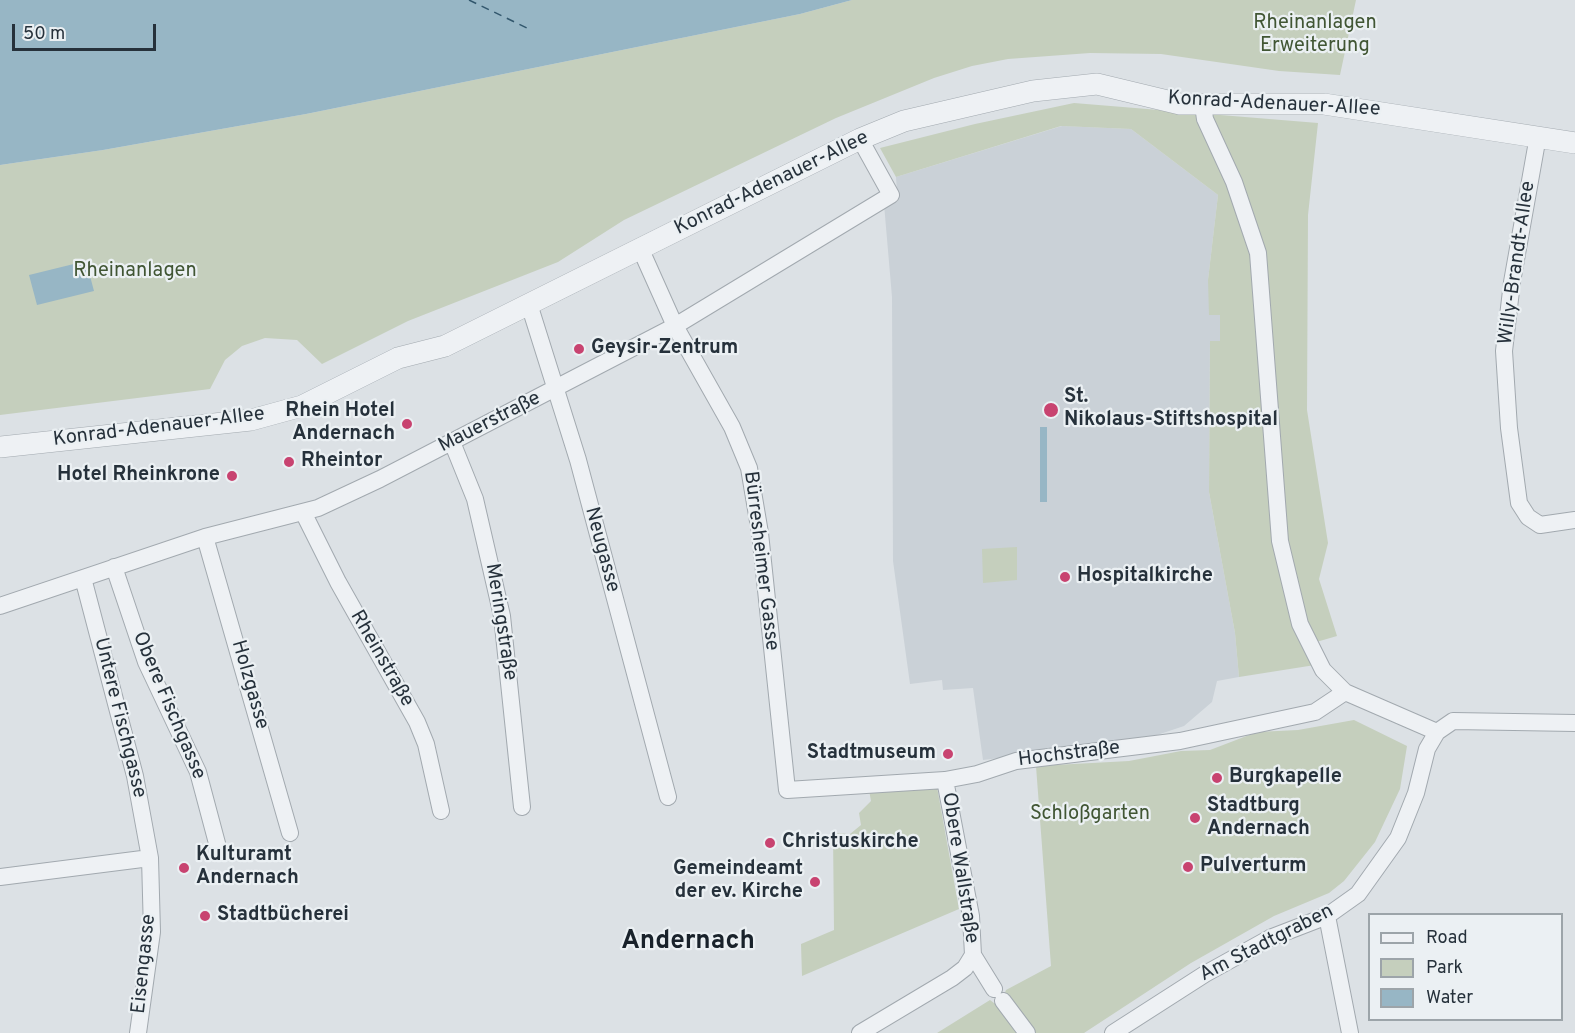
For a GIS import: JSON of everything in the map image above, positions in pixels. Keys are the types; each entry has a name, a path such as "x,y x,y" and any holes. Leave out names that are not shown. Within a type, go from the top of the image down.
{"street":[{"name":"Konrad-Adenauer-Allee","path":"0,447 250,420 276,414 328,395 398,358 445,346 860,139 904,121 943,110 1058,87 1097,84 1180,104 1324,104 1575,143"},
{"path":"1203,105 1205,119 1234,182 1258,253 1280,541 1300,624 1323,670 1345,692 1437,732 1453,721 1575,723"},
{"name":"Willy-Brandt-Allee","path":"1538,136 1512,282 1504,351 1509,428 1519,503 1528,517 1540,525 1575,520"},
{"name":"Mauerstraße","path":"0,606 205,537 304,513 452,442 675,326 891,195 860,139"},
{"name":"Bürresheimer Gasse","path":"641,250 675,326 732,427 743,450 753,484 787,790"},
{"name":"Neugasse","path":"529,304 554,390 578,460 668,797"},
{"name":"Meringstraße","path":"452,442 475,499 502,616 522,807"},
{"name":"Rheinstraße","path":"304,513 338,582 417,722 426,744 441,811"},
{"name":"Holzgasse","path":"205,537 290,833"},
{"name":"Obere Fischgasse","path":"114,567 146,662 198,772 218,847"},
{"name":"Untere Fischgasse","path":"83,578 135,776 150,858"},
{"name":"Hochstraße","path":"787,790 945,780 977,774 1016,761 1180,741 1315,712 1345,692"},
{"name":"Am Stadtgraben","path":"1113,1033 1205,974 1270,938 1327,916 1358,894 1398,838 1416,793 1427,749 1437,732"},
{"name":"Obere Wallstraße","path":"945,780 971,916 973,955 998,995 1027,1033"},
{"path":"0,877 150,858"},
{"name":"Eisengasse","path":"138,1033 152,932 150,858"},
{"path":"1327,916 1350,1033"},
{"name":"Obere Wallstraße","path":"864,1031 952,978 965,968 973,955"}],"shaded area":[{"name":"St. Nikolaus-Stiftshospital","path":"1062,126 1131,129 1218,195 1208,280 1220,315 1220,341 1210,341 1209,492 1235,633 1239,677 1217,681 1212,702 1184,726 1139,741 983,760 973,688 943,690 942,680 910,684 893,561 892,297 884,204 897,192 896,177"}],"green space":[{"name":"Rheinanlagen","path":"852,0 1356,0 1340,75 1279,71 1161,54 1090,53 1008,59 972,66 934,78 836,118 624,220 558,262 408,321 322,364 297,340 265,338 242,346 225,360 210,389 0,415 0,165 103,150 306,114 800,14"},
{"path":"1074,103 1318,123 1308,215 1307,410 1328,543 1319,579 1337,636 1306,645 1315,665 1239,677 1235,633 1209,492 1210,341 1220,341 1220,315 1209,315 1208,280 1218,195 1131,129 1061,126 896,177 880,148 975,124"},
{"path":"1017,547 1017,580 983,583 982,549"},
{"name":"Schloßgarten","path":"1354,720 1407,746 1400,789 1375,842 1344,881 1329,893 1274,916 1191,963 1084,1033 937,1033 990,1000 994,1003 1001,1003 1006,990 1051,966 1036,766 1129,761 1181,751 1210,750 1257,732 1298,730"},
{"path":"937,787 959,909 802,976 801,944 834,930 833,833 850,834 861,825 859,813 871,801 869,790"}],"water":[{"path":"0,0 852,0 800,14 306,114 103,150 0,165"},
{"path":"86,261 94,291 37,305 29,275"},
{"path":"1040,427 1047,427 1047,502 1040,502"}],"ferry route":[{"path":"469,0 529,29"}],"place":[{"name":"Geysir-Zentrum","path":"579,349"},
{"name":"St. Nikolaus-Stiftshospital","path":"1051,410"},
{"name":"Rhein Hotel Andernach","path":"407,424"},
{"name":"Rheintor","path":"289,462"},
{"name":"Hotel Rheinkrone","path":"232,476"},
{"name":"Hospitalkirche","path":"1065,577"},
{"name":"Stadtmuseum","path":"948,754"},
{"name":"Burgkapelle","path":"1217,778"},
{"name":"Stadtburg Andernach","path":"1195,818"},
{"name":"Christuskirche","path":"770,843"},
{"name":"Pulverturm","path":"1188,867"},
{"name":"Kulturamt Andernach","path":"184,868"},
{"name":"Gemeindeamt der ev. Kirche","path":"815,882"},
{"name":"Stadtbücherei","path":"205,916"}],"district":[{"name":"Andernach","path":"688,943"}],"park label":[{"name":"Rheinanlagen Erweiterung","path":"1315,36"}]}
